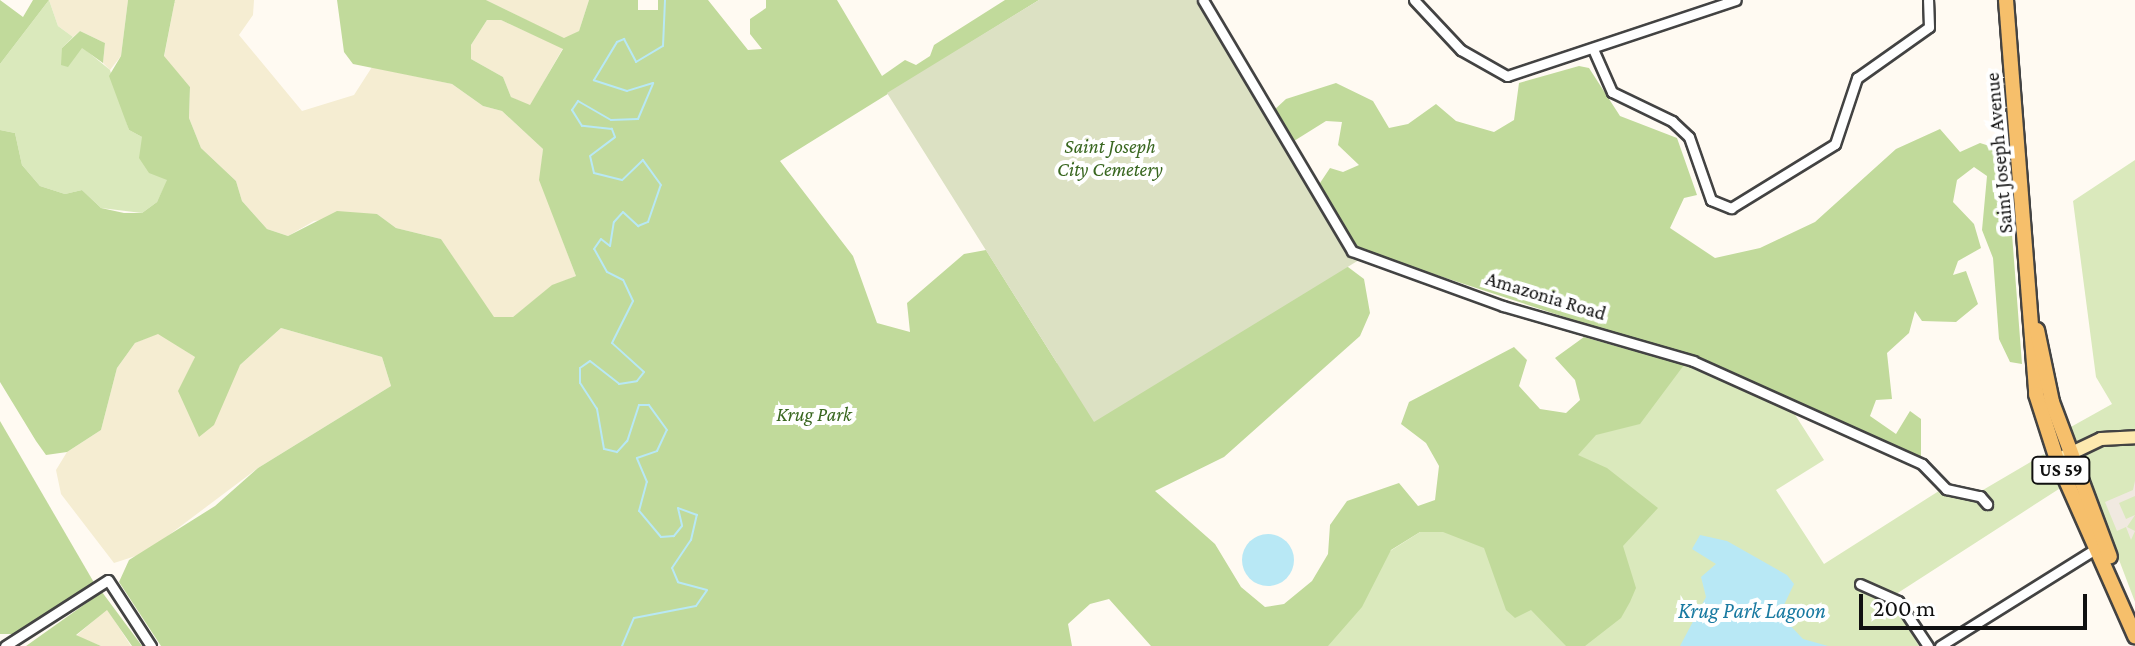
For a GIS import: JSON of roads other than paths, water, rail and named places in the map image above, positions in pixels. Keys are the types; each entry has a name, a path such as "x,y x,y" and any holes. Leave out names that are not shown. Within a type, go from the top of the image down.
{"main road":[{"name":"Saint Joseph Avenue","path":"2006,0 2031,302 2032,371 2057,460 2101,545"},
{"name":"Saint Joseph Avenue","path":"2031,302 2052,402 2133,632"}],"street":[{"name":"Amazonia Road","path":"1203,0 1352,251 1503,306 1693,361 1922,464 1946,489 1980,496 1987,504"},
{"path":"1414,0 1461,50 1501,74 1593,49 1711,3 1736,0"},
{"path":"1593,49 1612,92 1672,121 1689,137 1711,200 1731,208 1835,144 1857,78 1929,27 1928,0"},
{"path":"2057,460 2101,439 2135,437"},
{"path":"1940,646 2101,545"},
{"path":"5,646 108,580 151,646"},
{"path":"1860,584 1898,601 1928,646"}],"water":[{"path":"1268,534 1286,542 1294,560 1286,578 1268,586 1250,578 1242,560 1250,542"},
{"name":"Krug Park Lagoon","path":"1700,535 1727,541 1787,575 1794,584 1784,605 1787,622 1803,639 1828,646 1680,646 1706,597 1701,577 1716,564 1692,549"}],"waterway":[{"path":"622,646 634,618 696,606 707,590 678,582 672,568 691,540 697,515 678,508 682,526 674,536 661,537 639,511 647,482 637,458 657,451 667,430 649,405 639,405 627,441 617,452 604,449 597,409 580,383 580,368 590,361 619,384 637,381 644,372 612,343 633,301 623,280 607,272 594,249 601,239 610,246 614,222 623,212 638,226 648,222 661,185 643,160 622,180 594,173 590,156 615,137 612,129 582,126 572,110 578,101 611,120 638,119 653,83 627,91 594,80 617,42 624,39 636,62 663,46 665,0"}],"park label":[{"name":"Saint Joseph City Cemetery","path":"1110,158"},
{"name":"Krug Park","path":"814,414"}]}
